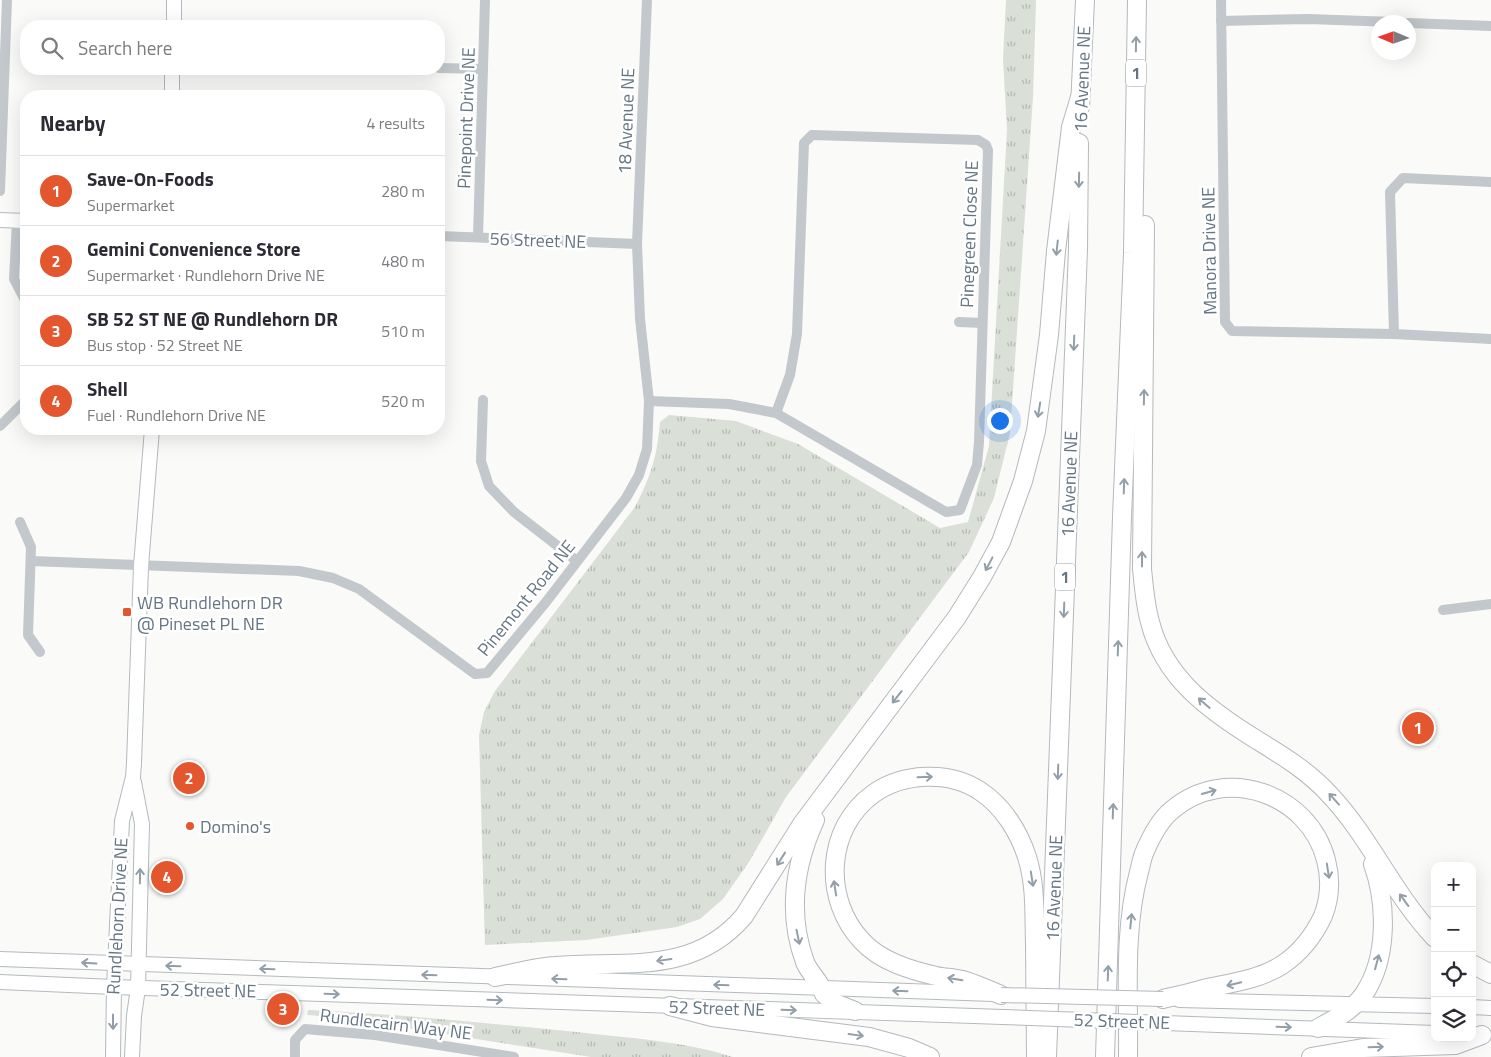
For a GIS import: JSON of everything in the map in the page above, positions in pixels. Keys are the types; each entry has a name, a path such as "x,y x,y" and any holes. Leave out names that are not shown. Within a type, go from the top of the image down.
{"highway":[{"name":"16 Avenue NE","path":"1047,1057 1078,249 1080,97 1085,0"},
{"name":"1","path":"1105,1057 1135,146 1137,0"},
{"path":"495,977 554,966 670,960 707,948 734,928 744,916 802,824 957,617 1001,542 1017,500 1030,456 1040,404 1071,128 1080,97"},
{"path":"1135,146 1146,209 1142,570 1150,624 1164,657 1184,685 1223,719 1291,761 1318,783 1341,807 1398,892 1431,934"},
{"path":"1001,995 965,981 921,972 889,960 863,943 851,929 842,914 834,881 834,863 837,849 843,832 851,818 872,795 887,786 915,777 932,776 964,783 979,790 993,801 1005,814 1021,842 1028,858 1034,896 1036,1057"},
{"path":"1128,1057 1130,922 1135,886 1145,851 1160,824 1171,810 1198,795 1216,789 1231,788 1267,793 1296,811 1308,823 1324,851 1329,871 1330,889 1325,910 1318,925 1307,942 1295,954 1283,964 1268,972 1231,985 1163,999"},
{"path":"828,790 802,852 794,909 798,938 806,966 823,988 824,994 836,1003 855,1011"},
{"path":"1318,1028 1341,1016 1364,995 1370,982 1380,947 1383,928 1381,891 1363,838"},
{"path":"1476,966 1491,974"},
{"path":"670,1006 712,1017 869,1037 909,1048 930,1057"},
{"path":"1311,1057 1363,1048 1455,1045 1482,1035"}],"main road":[{"path":"174,0 174,20"},
{"path":"172,75 172,90"},
{"path":"0,220 20,221"},
{"name":"Rundlehorn Drive NE","path":"113,1057 114,987 122,821 133,777 140,566 151,435"},
{"name":"Rundlehorn Drive NE","path":"132,1057 134,1016 138,988 142,824 133,777"},
{"name":"52 Street NE","path":"0,959 1001,995 1431,1006"},
{"name":"52 Street NE","path":"0,982 1431,1033"},
{"path":"1476,1007 1491,1008"}],"street":[{"path":"0,191 3,48 7,0"},
{"name":"Pinepoint Drive NE","path":"478,237 485,0"},
{"name":"18 Avenue NE","path":"637,244 647,0"},
{"name":"Manora Drive NE","path":"1221,0 1225,322 1232,331 1394,334 1491,339"},
{"path":"1221,21 1308,19 1371,21"},
{"path":"1416,23 1491,26"},
{"path":"445,68 483,70"},
{"name":"Pinegreen Close NE","path":"649,401 730,404 776,413 946,512 960,510 977,465 979,442 988,150 986,145 978,140 812,135 804,143 797,334 790,375 776,413"},
{"path":"1394,334 1390,192 1403,178 1491,182"},
{"path":"20,236 14,279 20,290"},
{"name":"56 Street NE","path":"445,236 637,244"},
{"name":"Pinemont Road NE","path":"31,560 140,566 299,571 333,578 359,589 475,674 487,673 546,602 626,498 639,475 647,448 649,401 640,320 637,244"},
{"path":"958,322 982,323"},
{"path":"483,400 481,461 489,486 514,512 577,561"},
{"path":"0,426 20,406"},
{"path":"20,522 31,547 28,636 40,652"},
{"path":"1443,610 1491,604"},
{"name":"Rundlecairn Way NE","path":"295,1057 295,1040 304,1029 375,1035 514,1057"}],"green space":[{"path":"1006,0 1036,0 1033,97 1010,433 994,498 969,552 786,797 749,862 723,899 700,919 677,927 586,940 485,945 479,735 484,712 495,691 635,507 652,466 660,422 669,415 736,421 798,444 940,528 968,522 989,446 1007,130 1003,59"},
{"path":"308,1010 442,1019 636,1038 695,1047 733,1057 591,1057 336,1017 307,1015"}],"place":[{"name":"WB Rundlehorn DR @ Pineset PL NE","path":"127,612"},
{"name":"Save-On-Foods","path":"1418,728"},
{"name":"Gemini Convenience Store","path":"189,778"},
{"name":"Domino's","path":"190,826"},
{"name":"Shell","path":"167,877"},
{"name":"SB 52 ST NE @ Rundlehorn DR","path":"283,1009"}]}
